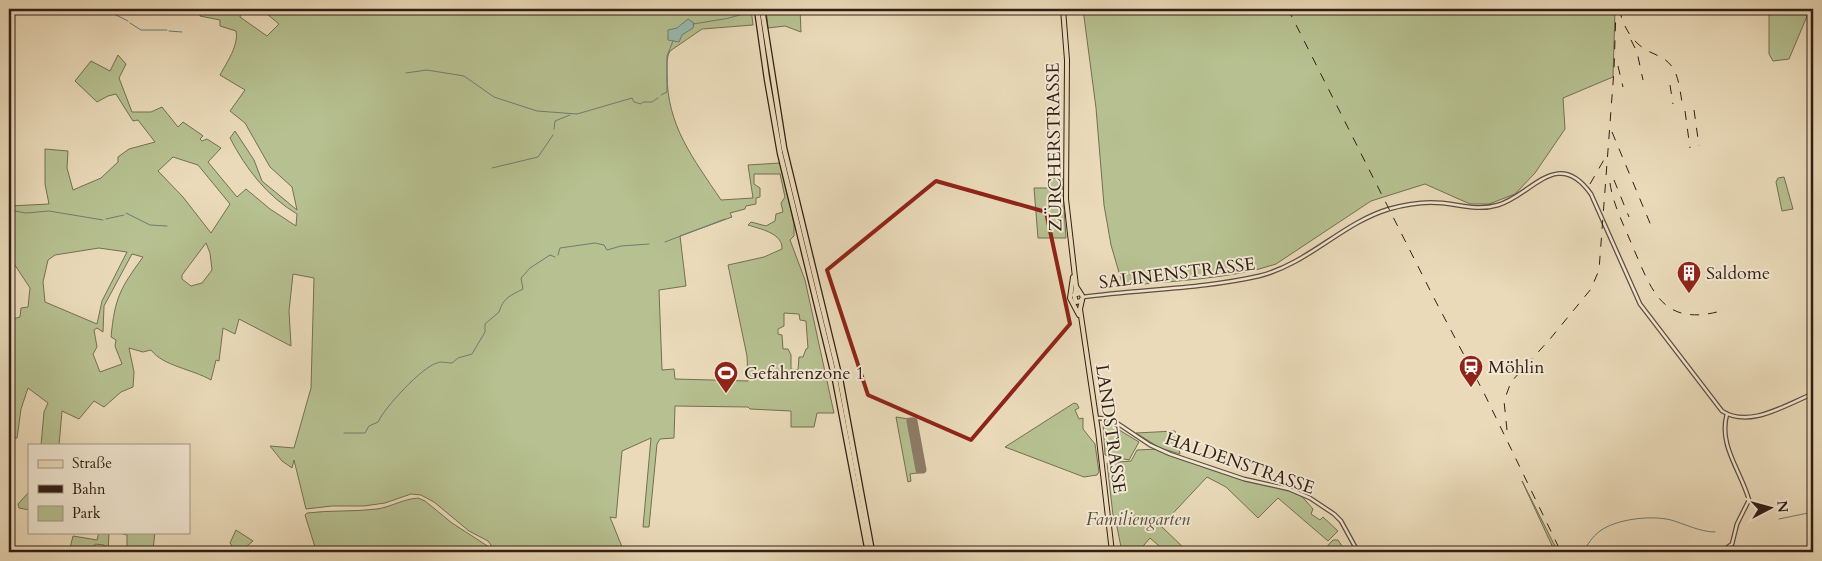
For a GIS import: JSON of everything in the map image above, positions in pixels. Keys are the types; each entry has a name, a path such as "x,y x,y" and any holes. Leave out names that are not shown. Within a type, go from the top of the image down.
{"highway":[{"path":"757,9 771,106 843,413 868,552"},
{"path":"762,9 777,111 802,236 847,413 872,552"}],"main road":[{"name":"ZÜRCHERSTRASSE","path":"1063,9 1067,60 1066,199 1076,286 1080,296"},
{"path":"1074,272 1070,298 1082,322"},
{"path":"1076,302 1073,298 1080,296"},
{"path":"1076,302 1080,296"},
{"name":"LANDSTRASSE","path":"1080,296 1080,309 1097,418 1112,552"},
{"name":"LANDSTRASSE","path":"1076,302 1080,309"}],"street":[{"name":"SALINENSTRASSE","path":"1080,296 1186,286 1259,276 1287,266 1360,220 1389,209 1427,202 1470,208 1494,206 1509,201 1544,177 1566,175 1582,182 1591,194 1633,292 1647,315 1717,406 1728,414"},
{"path":"1721,552 1733,542 1737,524 1749,500 1727,442 1724,426 1728,414 1744,418 1753,417 1813,394"},
{"name":"HALDENSTRASSE","path":"1097,418 1111,419 1150,445 1170,454 1244,479 1289,489 1310,498 1334,514 1341,522 1358,552"}],"highlighted area":[{"path":"936,181 1046,212 1070,324 971,440 868,395 827,270"}],"green space":[{"path":"200,9 241,9 240,17 267,36 279,24 261,9 751,9 753,25 702,29 670,51 667,60 668,93 677,126 684,141 721,200 753,198 748,165 780,163 794,224 794,236 790,240 805,280 834,413 817,413 814,427 791,427 791,411 750,409 748,407 675,406 674,438 660,439 657,444 649,527 643,527 651,438 622,451 616,518 610,517 624,552 496,552 488,541 469,531 434,502 421,495 411,494 385,503 364,506 332,506 306,509 294,460 292,468 282,461 270,446 294,448 311,388 314,278 293,274 289,311 291,346 239,319 235,334 223,328 219,361 216,360 211,380 170,364 151,350 143,352 129,348 134,372 133,387 121,392 104,407 94,401 79,419 62,411 59,444 41,444 44,412 48,403 28,388 21,409 17,438 9,438 9,320 20,317 21,308 28,307 30,288 9,256 9,206 49,204 45,184 45,149 68,151 67,168 73,190 101,178 118,162 118,157 129,149 155,142 138,120 133,121 116,94 97,102 75,81 91,61 110,71 118,55 126,64 119,78 132,112 151,112 162,107 178,127 183,122 203,136 200,139 202,141 207,139 221,148 208,162 237,197 246,189 270,209 296,226 297,214 276,199 258,181 230,138 235,131 254,160 262,181 297,210 292,187 270,167 245,123 230,111 245,90 220,75 234,48 236,31 220,26 220,20 200,16","holes":["173,157 198,165 230,204 211,233 183,197 158,171","754,174 780,174 785,197 781,203 783,212 776,214 775,221 766,226 751,222 748,225 775,235 779,239 782,249 764,257 728,265 747,356 748,381 675,379 674,369 662,370 659,290 686,286 680,236 732,217 730,213 756,204 756,198 760,197 760,188 754,184","206,243 210,253 212,270 202,283 191,286 182,279 182,275","99,248 127,252 102,301 97,324 45,302 43,282 48,260 55,255","132,254 143,257 124,286 114,312 111,337 116,340 115,346 122,364 100,372 93,354 97,347 94,330 97,328 103,332 104,306","784,313 799,314 800,320 806,321 808,348 803,357 799,357 798,370 791,369 791,355 788,349 783,349 782,335 778,334 778,329 784,326"]},
{"path":"766,9 800,9 801,32 785,26 768,28"},
{"path":"1083,9 1615,9 1613,77 1563,98 1565,129 1535,173 1515,194 1489,204 1470,204 1425,184 1371,201 1276,264 1221,276 1123,286 1111,245 1104,205 1096,108"},
{"path":"1758,9 1810,9 1789,59 1773,61 1769,54 1769,14"},
{"path":"1784,177 1793,209 1782,211 1776,182 1778,178"},
{"path":"1049,178 1062,178 1066,238 1038,238 1034,188 1048,188"},
{"path":"1074,403 1079,408 1075,410 1079,419 1083,418 1083,429 1095,444 1099,472 1097,475 1084,477 1005,447"},
{"path":"896,417 915,420 925,472 910,474 911,481 908,482"},
{"path":"1106,422 1139,442 1129,460 1105,455 1103,423"},
{"path":"1175,431 1180,454 1160,448 1136,433"},
{"name":"Familiengarten","path":"1159,449 1244,479 1299,493 1313,509 1311,514 1320,520 1323,517 1338,531 1328,541 1278,498 1258,518 1226,487 1207,477 1161,526 1187,551 1166,552 1150,538 1138,552 1122,552 1113,515 1107,463 1131,461 1137,450"},
{"path":"1522,481 1558,552 1555,552"},
{"path":"28,493 28,510 19,508 18,504"},
{"path":"418,498 425,501 452,523 489,547 492,552 304,552 315,547 305,515 307,513 377,509"},
{"path":"236,530 253,541 240,552 236,552 230,543"},
{"path":"98,534 109,534 108,552 105,552 104,545 95,544 93,552 69,552 73,536 97,540"},
{"path":"123,534 155,534 153,550 127,547 127,535"},
{"path":"1333,540 1338,540 1346,552 1322,552"}],"water":[{"path":"688,19 694,23 693,28 682,35 679,42 668,40 668,30 677,28"}],"waterway":[{"path":"104,9 128,21"},
{"path":"725,19 751,12"},
{"path":"693,24 724,19"},
{"path":"130,23 141,30 167,30"},
{"path":"169,31 182,32"},
{"path":"661,95 667,92 667,56 673,41"},
{"path":"406,73 427,70 464,76 494,97 537,111 577,114 632,98 634,102 641,104 643,102 652,102 658,98"},
{"path":"554,129 555,121 570,115"},
{"path":"492,168 538,157 553,135"},
{"path":"9,210 26,213 49,211 103,220"},
{"path":"126,213 150,225 167,226"},
{"path":"106,219 124,215"},
{"path":"665,242 725,219"},
{"path":"558,255 560,248 595,243 604,245 607,250 621,246 649,244"},
{"path":"344,433 365,433 369,426 378,422 404,388 430,366 440,362 452,363 458,358 472,354 485,332 485,324 499,312 503,303 508,298 523,289 521,278 530,268 550,255 555,257"},
{"path":"1779,519 1813,512"},
{"path":"1583,552 1592,538 1600,531 1615,524 1634,519 1654,518 1671,520 1698,529 1715,532"}],"taxiway":[{"path":"910,421 914,421 923,470 919,470 910,421"}],"railway":[{"path":"1288,9 1484,393 1561,552"},
{"path":"1507,430 1504,401 1511,382 1550,339 1591,289 1599,270 1614,70 1616,9"},
{"path":"1619,9 1626,29 1638,44 1660,56 1671,65 1678,80 1682,102"},
{"path":"1631,40 1637,52 1643,80"},
{"path":"1618,66 1623,87"},
{"path":"1670,85 1673,104"},
{"path":"1694,110 1699,146"},
{"path":"1685,111 1690,148"},
{"path":"1612,132 1652,228"},
{"path":"1590,184 1605,158"},
{"path":"1614,180 1629,217"},
{"path":"1610,183 1616,207 1639,262 1653,290 1662,301 1672,309 1685,314 1701,315 1721,311"}],"place":[{"name":"Saldome","path":"1689,294"},
{"name":"Möhlin","path":"1471,388"},
{"name":"Gefahrenzone 1","path":"726,394"}]}
